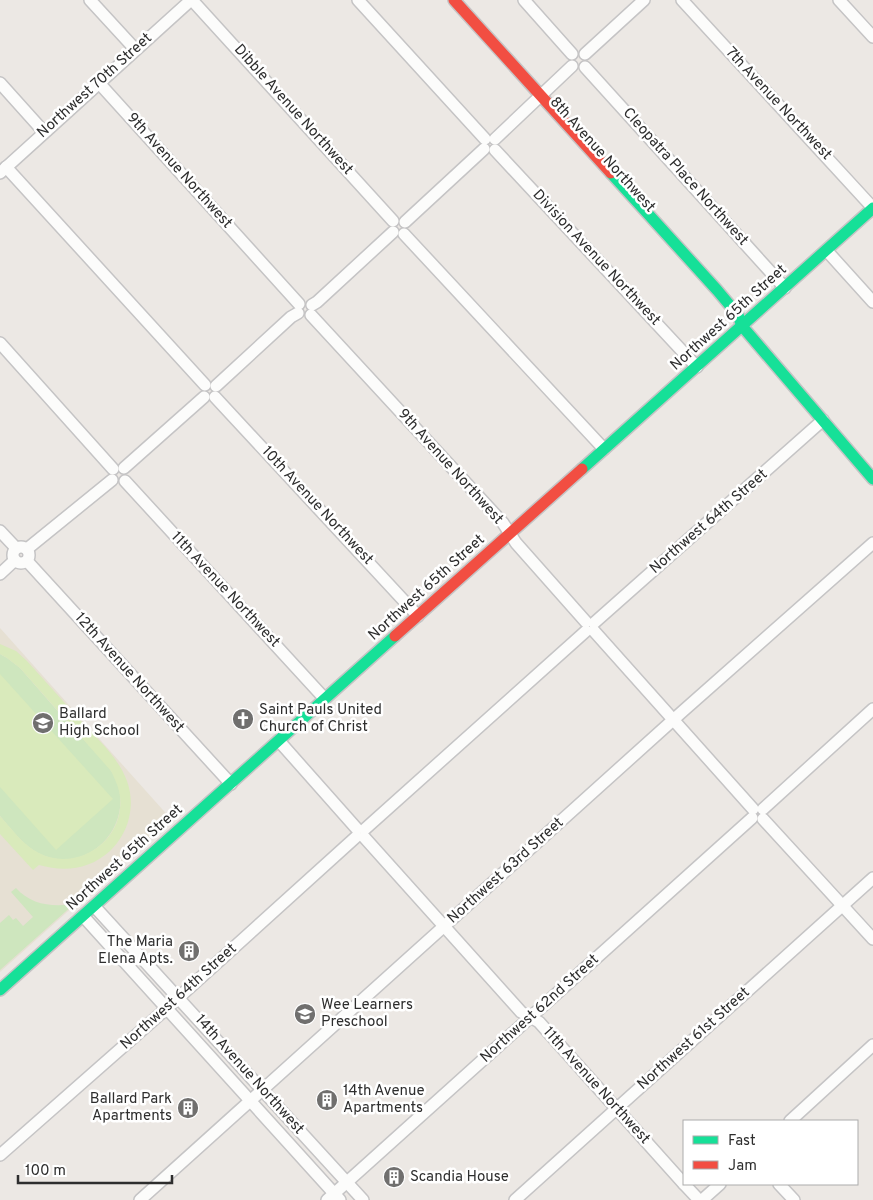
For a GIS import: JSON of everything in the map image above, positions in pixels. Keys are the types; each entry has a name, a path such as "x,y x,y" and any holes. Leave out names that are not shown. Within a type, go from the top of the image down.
{"street":[{"path":"90,0 135,49"},
{"name":"Northwest 70th Street","path":"3,170 191,0"},
{"name":"Dibble Avenue Northwest","path":"191,0 397,229 604,450"},
{"name":"Division Avenue Northwest","path":"358,0 697,367"},
{"name":"8th Avenue Northwest","path":"442,0 717,290 738,315 742,326 873,479"},
{"name":"8th Avenue Northwest","path":"454,0 537,99"},
{"path":"524,0 572,60 577,69 585,67 587,59 585,54"},
{"path":"585,54 644,0"},
{"name":"7th Avenue Northwest","path":"682,0 873,208"},
{"path":"839,0 873,37"},
{"path":"0,574 14,560 20,563 23,553 210,391 307,302 311,310 317,302 397,229 408,228 406,222 537,99 579,52 585,54"},
{"name":"Cleopatra Place Northwest","path":"585,67 785,288"},
{"path":"0,83 44,132"},
{"name":"9th Avenue Northwest","path":"99,83 299,309"},
{"name":"10th Avenue Northwest","path":"3,170 418,616"},
{"name":"Northwest 65th Street","path":"0,990 873,208"},
{"path":"827,251 873,302"},
{"name":"9th Avenue Northwest","path":"311,310 503,523 516,543 590,627 873,939"},
{"path":"0,343 116,472"},
{"name":"Northwest 64th Street","path":"0,1155 824,420"},
{"name":"11th Avenue Northwest","path":"116,472 117,484 125,481 326,699"},
{"name":"12th Avenue Northwest","path":"0,531 23,553 231,784"},
{"name":"Northwest 63rd Street","path":"140,1200 674,719 873,543"},
{"name":"Northwest 62nd Street","path":"334,1198 347,1182 873,710"},
{"name":"11th Avenue Northwest","path":"279,741 521,1012 539,1022 683,1183"},
{"name":"Northwest 61st Street","path":"515,1200 873,878"},
{"name":"14th Avenue Northwest","path":"94,906 363,1200"},
{"name":"14th Avenue Northwest","path":"83,916 252,1101 334,1198"},
{"path":"791,1120 873,1045"},
{"name":"11th Avenue Northwest","path":"685,1185 701,1200"},
{"path":"701,1200 719,1185"},
{"path":"780,1185 794,1200"}],"shaded area":[{"name":"Ballard High School","path":"0,628 171,819 0,972"}],"green space":[{"path":"0,644 16,651 27,661 110,753 119,764 125,776 131,803 129,818 122,836 110,851 85,866 67,869 39,865 33,870 0,834 0,816 33,850 52,858 66,859 79,857 102,844 111,834 117,822 120,798 111,771 20,668 0,654"},
{"path":"0,654 20,668 102,759 112,771 118,785 120,801 118,816 112,831 103,843 91,852 77,858 61,859 38,853 26,844 0,816"},
{"path":"0,674 113,799 56,850 0,787"},
{"path":"16,888 28,898 42,904 74,904 0,970 0,923 9,915 13,920 16,918 23,926 33,917 11,892"}],"traffic: fast":[{"path":"611,173 717,290 738,315 742,326 873,479"},
{"path":"582,469 873,208"},
{"path":"0,990 395,636"}],"traffic: jam":[{"path":"454,0 611,173"},
{"path":"395,636 582,469"}],"place":[{"name":"Saint Pauls United Church of Christ","path":"243,719"},
{"name":"Ballard High School","path":"43,723"},
{"name":"The Maria Elena Apts.","path":"189,951"},
{"name":"Wee Learners Preschool","path":"305,1014"},
{"name":"14th Avenue Apartments","path":"327,1100"},
{"name":"Ballard Park Apartments","path":"188,1108"},
{"name":"Scandia House","path":"394,1177"}]}
